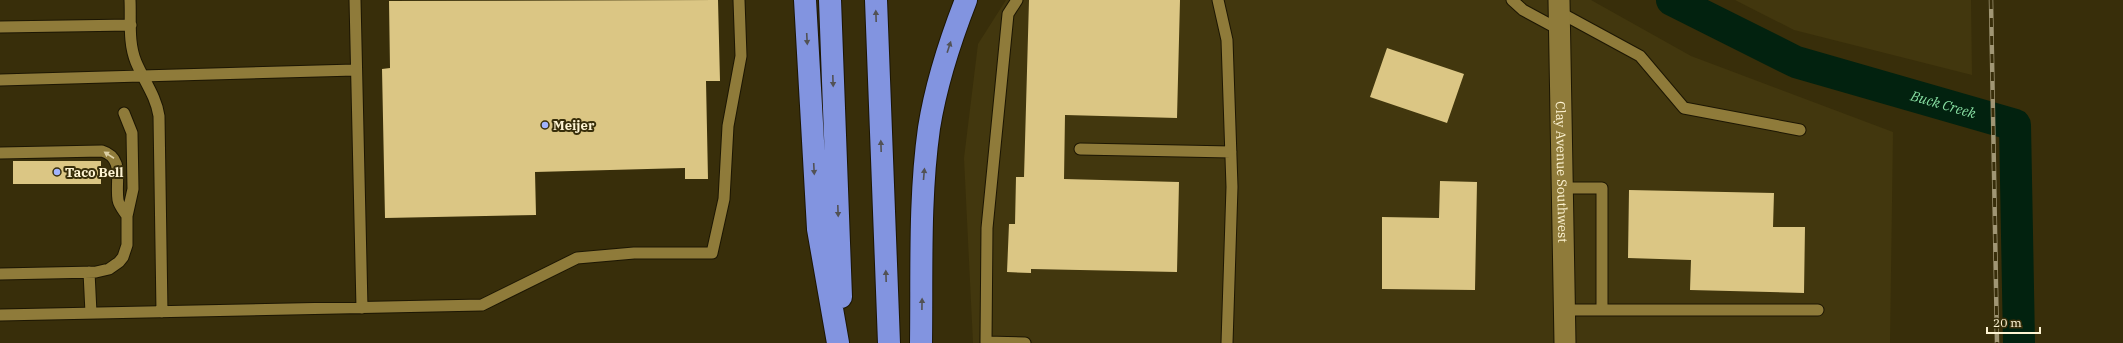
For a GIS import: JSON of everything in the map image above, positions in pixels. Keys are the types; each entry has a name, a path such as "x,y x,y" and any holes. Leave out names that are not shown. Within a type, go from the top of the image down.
{"highway":[{"path":"805,0 818,229 838,343"},
{"path":"830,0 842,343"},
{"path":"876,0 889,343"},
{"path":"921,343 923,193 929,127 948,49 966,0"}],"street":[{"name":"Clay Avenue Southwest","path":"1560,14 1565,343"}],"lane":[{"path":"130,0 134,54 155,99 160,116 162,312"},
{"path":"355,0 355,70 362,308"},
{"path":"0,315 482,305 577,258 634,253 712,253 724,199 728,126 741,56 739,0"},
{"path":"1017,0 1008,14 987,228 986,342 1025,343"},
{"path":"1218,0 1227,40 1232,187 1227,343"},
{"path":"1512,0 1523,10 1560,14 1640,56 1684,108 1800,130"},
{"path":"0,27 131,25"},
{"path":"0,80 355,70"},
{"path":"0,274 89,272 109,269 123,257 127,245 127,216 133,189 132,133 124,113"},
{"path":"1080,149 1231,152"},
{"path":"0,153 102,151 111,155 117,165 118,199 127,216"},
{"path":"1562,188 1602,188 1602,310"},
{"path":"89,272 91,313"},
{"path":"1564,310 1818,310"}],"shaded area":[{"path":"1006,0 1591,0 1691,56 1893,132 1890,343 973,343 964,158 978,44"},
{"path":"1735,0 1971,0 1972,75 1794,30"}],"building":[{"name":"Meijer","path":"718,0 720,81 706,81 708,179 685,179 685,168 535,172 536,215 385,218 382,69 390,68 389,1"},
{"path":"1029,0 1180,0 1177,118 1065,115 1064,179 1179,182 1177,272 1031,269 1031,273 1007,272 1009,224 1015,224 1016,177 1024,177"},
{"path":"1387,48 1464,74 1447,123 1370,97"},
{"name":"Taco Bell","path":"13,161 101,161 101,184 13,184"},
{"path":"1440,181 1477,182 1475,290 1382,289 1382,217 1439,218"},
{"path":"1629,190 1774,193 1773,227 1805,227 1804,293 1690,290 1691,260 1628,258"}],"waterway":[{"name":"Buck Creek","path":"1672,0 1796,62 2015,125 2019,343"}],"railway":[{"path":"1991,0 1997,343"}],"place":[{"name":"Meijer","path":"545,125"},
{"name":"Taco Bell","path":"57,172"}]}
